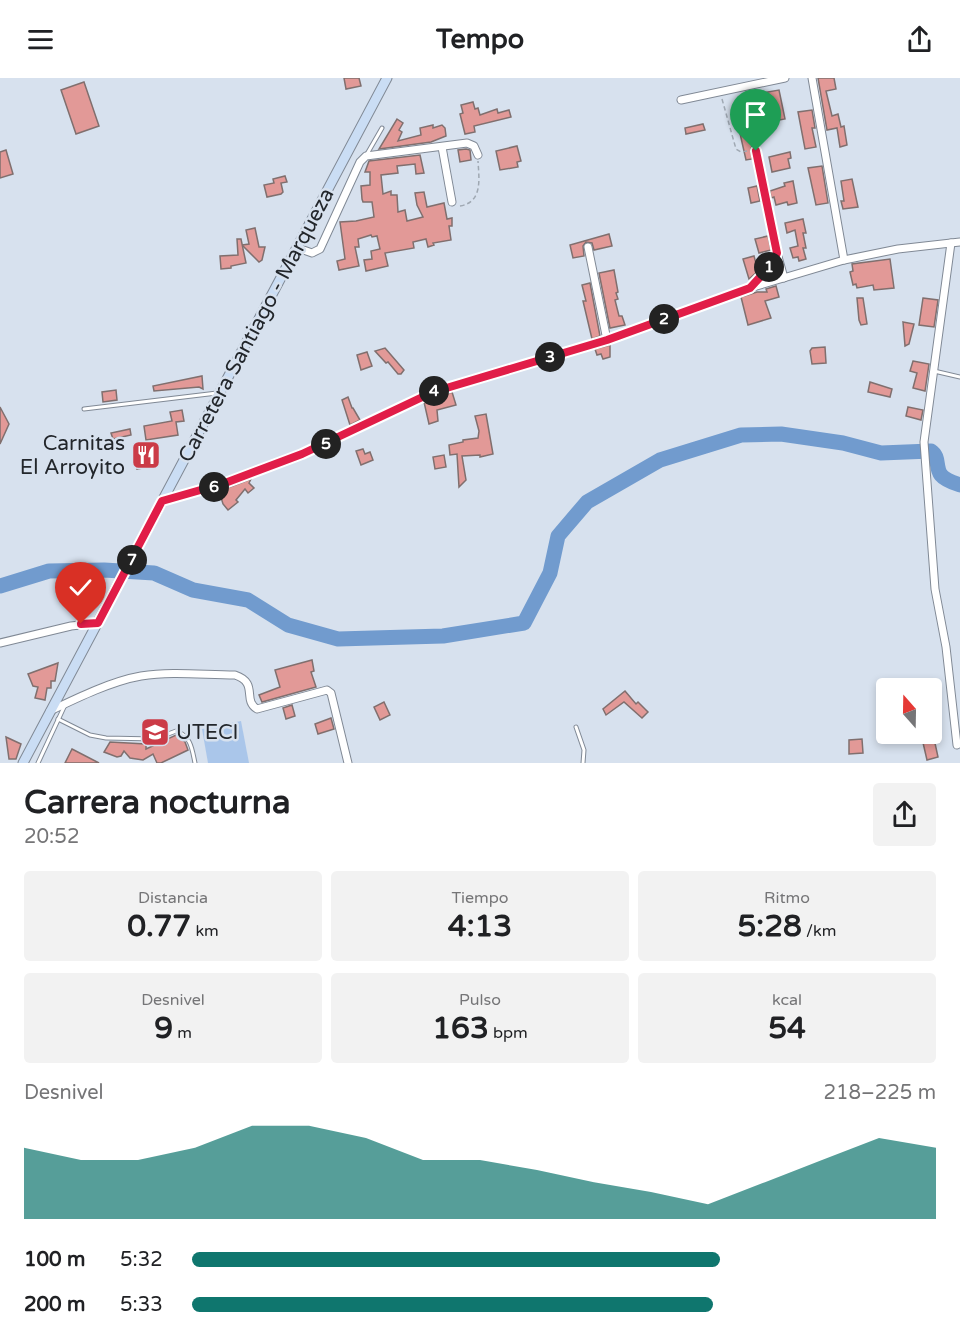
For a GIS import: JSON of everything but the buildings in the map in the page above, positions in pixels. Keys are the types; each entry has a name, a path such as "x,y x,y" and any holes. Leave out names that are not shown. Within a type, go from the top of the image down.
{"main road":[{"name":"Carretera Santiago - Marqueza","path":"23,763 387,78"}],"street":[{"path":"681,100 785,78"},
{"path":"812,78 844,260"},
{"path":"298,248 312,254 320,249 360,162 366,156 471,144 477,149 478,155"},
{"path":"442,147 452,202"},
{"path":"756,151 784,278"},
{"path":"162,501 225,483 302,454 433,392 607,340 750,288 844,260 898,249 960,242"},
{"path":"951,243 924,456 935,589 946,647 957,746"},
{"path":"588,247 607,340"},
{"path":"750,288 772,264 777,253"},
{"path":"0,643 71,626 98,623"},
{"path":"50,711 120,682 156,674 242,677 249,684 251,702 257,709 327,690 331,693 348,763"}],"lane":[{"path":"366,156 382,128"},
{"path":"934,371 960,377"},
{"path":"84,409 221,393"},
{"path":"38,763 66,704"},
{"path":"58,719 90,735 106,738 155,739 171,732 181,733 189,740 195,763"},
{"path":"576,727 584,750 583,763"}],"path":[{"path":"720,93 736,149 741,152 756,151"},
{"path":"452,202 456,205 467,205 477,196 480,186 478,155"}],"shaded area":[{"path":"241,721 249,763 208,763 202,729"}],"waterway":[{"path":"0,586 49,571 104,570 154,573 193,590 248,600 288,625 338,639 443,636 524,623 550,573 558,536 587,502 660,460 741,435 781,434 843,443 881,453 931,451 936,456 941,475 960,485"}],"place":[{"name":"Carnitas El Arroyito","path":"146,455"},
{"name":"UTECI","path":"155,732"}],"route":[{"path":"81,624 98,623 162,501 225,483 302,454 433,392 607,340 750,288 772,264 777,253 756,151"}]}
